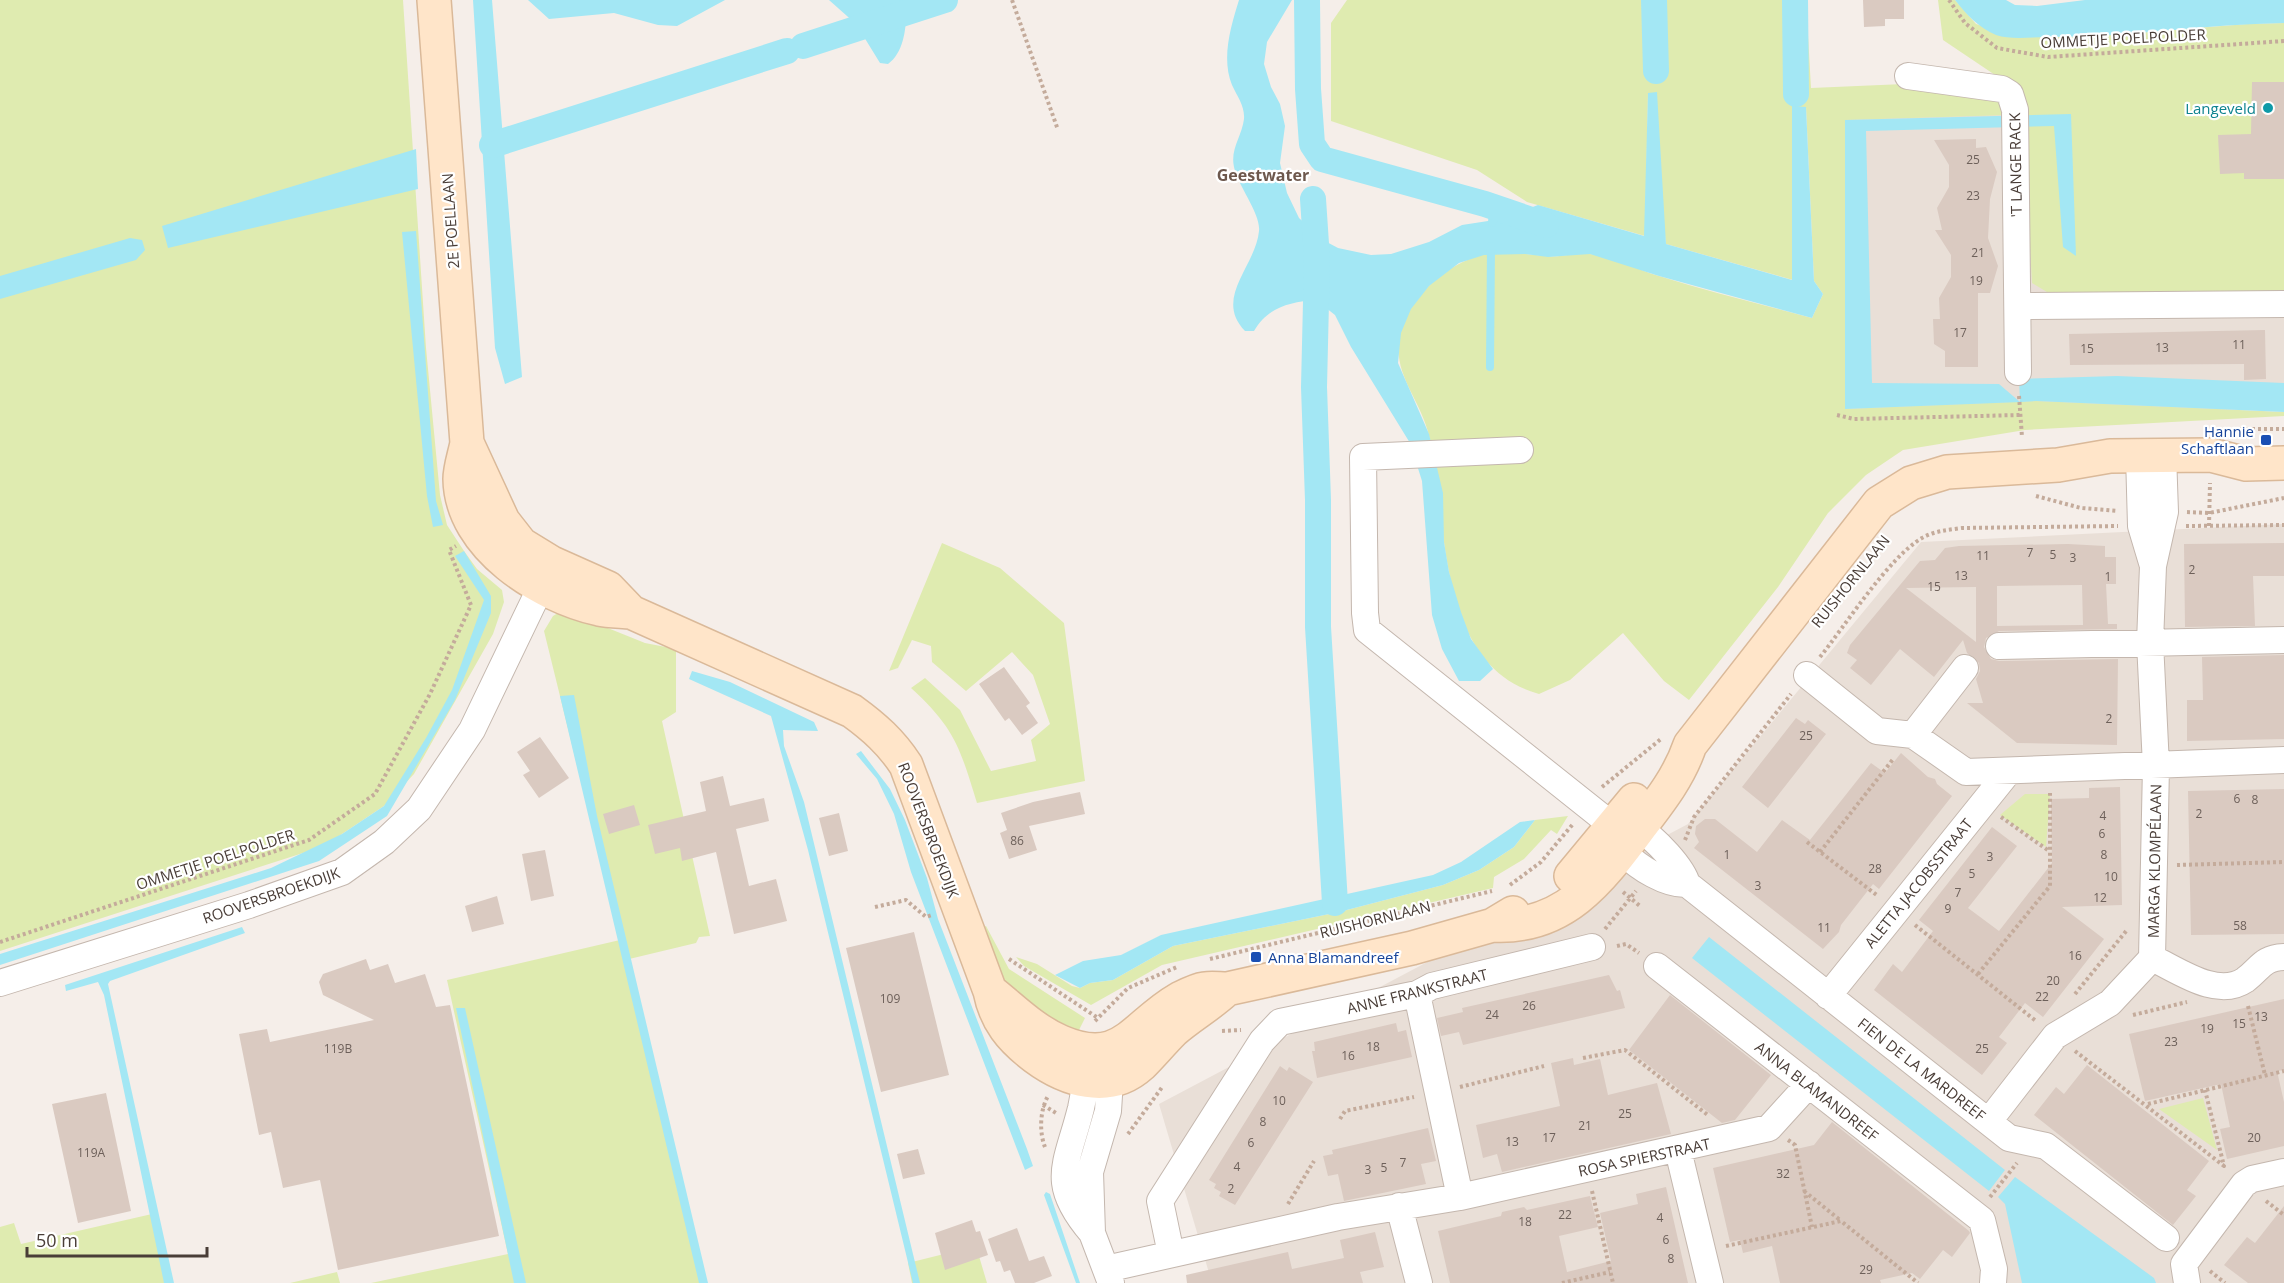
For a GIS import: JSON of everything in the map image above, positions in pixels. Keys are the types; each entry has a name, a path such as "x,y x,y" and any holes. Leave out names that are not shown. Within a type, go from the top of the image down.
{"main road":[{"name":"2E POELLAAN","path":"434,0 467,443 492,500 510,533 547,575"},
{"name":"RUISHORNLAAN","path":"1099,1071 1121,1044 1167,1006 1203,988 1227,988 1412,948 1493,925 1556,890 1625,835 1670,758 1690,745 1879,503 1911,483 1947,472 2058,465 2110,456 2151,465 2211,455 2246,464 2284,464"},
{"name":"ROOVERSBROEKDIJK","path":"547,575 599,609 631,612 852,711 893,745 906,765 990,991 1038,1030 1059,1041 1086,1050 1099,1071"}],"street":[{"name":"'T LANGE RACK","path":"1908,76 2002,89 2010,94 2014,120 2019,306 2018,372"},
{"path":"2019,306 2284,304"},
{"name":"FIEN DE LA MARDREEF","path":"1520,450 1363,457 1367,630 1625,835 1662,878 1674,885 1687,884 2009,1137 2046,1146 2166,1238"},
{"name":"MARGA KLOMPÉLAAN","path":"1989,1121 2055,1036 2110,1003 2152,958 2156,766 2150,642 2153,566 2151,465"},
{"name":"ROOVERSBROEKDIJK","path":"0,983 249,905 342,872 384,842 419,808 472,730 547,575"},
{"path":"1999,646 2284,640"},
{"path":"1912,735 1965,668"},
{"path":"1807,675 1877,731 1912,735 1966,772 2284,760"},
{"name":"ALETTA JACOBSSTRAAT","path":"1828,996 2009,771"},
{"name":"ANNE FRANKSTRAAT","path":"1171,1254 1160,1201 1262,1041 1280,1022 1417,994 1432,986 1592,947"},
{"path":"2152,958 2217,987 2243,981 2269,958 2284,957"},
{"name":"ANNA BLAMANDREEF","path":"1657,966 1982,1220 1994,1269 1993,1283"},
{"path":"1417,994 1460,1197"},
{"path":"1099,1071 1082,1107 1068,1148 1063,1174 1068,1198 1078,1216 1092,1233 1108,1276"},
{"path":"1772,1126 1809,1084"},
{"name":"ROSA SPIERSTRAAT","path":"1108,1276 1171,1254 1289,1227 1460,1197 1678,1150 1772,1126"},
{"path":"1082,1160 1088,1132"},
{"path":"1678,1150 1710,1283"},
{"path":"2187,1283 2184,1264 2244,1184 2252,1179 2284,1172"},
{"path":"1399,1206 1419,1283"}],"path":[{"path":"1012,0 1058,130"},
{"name":"OMMETJE POELPOLDER","path":"1949,0 1965,23 1997,48 2048,57 2284,41"},
{"path":"2019,407 2022,437"},
{"path":"1837,415 1854,419 2020,415"},
{"path":"2028,494 2090,509 2152,519 2284,525"},
{"path":"1692,821 1895,561 1923,537 1944,530 1962,528 2152,519 2210,513 2284,498"},
{"name":"OMMETJE POELPOLDER","path":"0,942 309,840 375,794 430,694 471,605 449,550"},
{"path":"1820,852 1912,735"},
{"path":"1978,974 2050,886 2050,769"},
{"path":"1982,804 2050,852"},
{"name":"RUISHORNLAAN","path":"1200,961 1502,889 1529,873 1573,823"},
{"path":"2154,866 2284,862"},
{"path":"1592,947 1640,886"},
{"path":"2070,1027 2068,1002 2154,896"},
{"path":"874,907 906,900 926,917"},
{"path":"1592,947 1606,949 1626,944 1657,966"},
{"path":"1028,974 1097,1018 1128,988 1166,969 1189,964"},
{"path":"2243,981 2265,1075"},
{"path":"2110,1003 2127,1016 2202,999 2217,987"},
{"path":"1219,1031 1245,1030 1262,1041"},
{"path":"1582,1058 1625,1050 1736,1136"},
{"path":"2147,1105 2284,1071"},
{"path":"1122,1140 1164,1085"},
{"path":"1772,1126 1795,1145 1812,1227"},
{"path":"1289,1227 1285,1208 1314,1161"},
{"path":"1988,1200 2017,1164"},
{"path":"1587,1170 1613,1283"},
{"path":"1804,1191 1918,1283"},
{"path":"1702,1251 1841,1221"},
{"path":"1562,1283 1610,1272"}],"shaded area":[{"path":"2284,68 2284,408 1842,422 1834,110"},
{"path":"2284,524 2284,1283 1212,1283 1159,1104 1688,824 1921,542"}],"green space":[{"path":"0,0 403,0 426,348 440,495 447,525 477,569 502,590 504,602 493,634 414,774 384,806 327,844 0,951"},
{"path":"1347,0 1806,0 1811,88 1904,84 1997,94 2008,115 1845,120 1845,409 2036,401 2284,412 2284,416 2025,430 1903,450 1866,475 1828,513 1778,587 1689,700 1664,681 1623,633 1570,680 1539,694 1505,678 1481,653 1464,622 1452,586 1429,436 1403,374 1400,361 1398,348 1405,320 1420,295 1443,274 1469,259 1482,255 1505,253 1551,256 1599,255 1678,282 1812,318 1823,294 1814,281 1806,107 1792,107 1793,280 1666,244 1648,93 1645,236 1527,202 1477,170 1331,121 1331,23"},
{"path":"1938,0 1955,0 1976,24 2019,37 2082,37 2284,23 2284,295 2052,295 2032,283 2023,126 2001,79 1943,40"},
{"path":"942,543 1000,568 1064,623 1085,781 977,803 966,767 947,727 911,688 925,678 960,710 991,771 1036,761 1031,740 1050,724 1033,675 1012,652 966,691 932,662 931,646 912,640 898,668 889,671"},
{"path":"563,610 645,643 676,649 676,712 662,721 710,936 699,937 696,943 625,960 701,1283 371,1283 508,1254 447,980 620,940 544,631 553,616"},
{"path":"2025,794 2050,794 2046,847 2000,815"},
{"path":"1568,816 1557,834 1551,830 1524,859 1494,877 1493,888 1162,965 1091,1005 1024,966 1016,957 1037,964 1072,986 1080,988 1090,983 1113,980 1173,946 1339,912 1443,885 1479,870 1514,847 1535,820"},
{"path":"986,926 1009,969 1085,1018 1076,1036 1041,1022 996,973 981,928"},
{"path":"2203,1098 2217,1150 2159,1109"},
{"path":"152,1214 167,1283 0,1283 0,1227 14,1223 21,1244"},
{"path":"976,1246 987,1283 912,1283 908,1263"},
{"path":"337,1272 340,1283 290,1283"}],"water":[{"path":"473,0 492,0 522,377 505,384 495,348"},
{"path":"528,0 725,0 677,26 658,25 614,13 549,19"},
{"path":"829,0 906,0 904,35 894,58 888,64 880,63 856,24"},
{"path":"1239,0 1292,0 1267,42 1264,64 1271,87 1280,104 1285,126 1280,163 1287,193 1299,218 1323,240 1338,248 1371,255 1391,254 1429,242 1462,225 1501,219 1538,205 1644,236 1648,93 1657,92 1666,244 1792,280 1792,106 1806,107 1814,281 1823,294 1812,318 1659,276 1590,254 1548,257 1525,254 1484,255 1459,263 1429,286 1411,309 1401,333 1398,363 1429,434 1443,493 1444,542 1449,572 1461,612 1471,639 1493,669 1480,681 1459,681 1442,649 1432,615 1422,481 1410,443 1351,347 1335,315 1316,300 1280,307 1266,316 1254,331 1245,331 1236,319 1233,306 1235,294 1256,244 1259,231 1259,224 1236,175 1233,160 1244,114 1229,75 1227,53 1230,31"},
{"path":"1955,0 2006,0 2015,5 2037,6 2085,0 2284,0 2284,23 2077,37 2021,38 1996,35 1984,29"},
{"path":"2071,114 2076,256 2063,247 2054,126 1866,131 1872,383 1999,384 2020,402 2019,379 2117,376 2284,383 2284,412 2036,401 2021,402 1845,409 1845,120"},
{"path":"416,149 418,189 168,248 162,226"},
{"path":"416,231 436,501 443,525 433,527 427,496 402,232"},
{"path":"130,238 142,240 145,250 136,260 0,299 0,276"},
{"path":"464,551 491,596 491,613 455,700 387,816 319,861 0,965 0,954 271,868 342,834 384,806 426,738 452,690 484,600 455,556"},
{"path":"692,671 730,682 814,722 818,731 783,730 784,746 804,802 920,1283 913,1283 808,850 771,716 689,679"},
{"path":"574,695 597,816 708,1283 699,1283 560,696"},
{"path":"861,751 890,789 905,820 927,878 938,919 1033,1166 1025,1170 911,872 894,814 877,779 856,754"},
{"path":"1535,820 1514,847 1479,870 1443,885 1339,912 1173,946 1113,980 1090,983 1080,988 1055,975 1083,961 1121,955 1161,935 1433,875 1461,862 1520,822"},
{"path":"242,927 245,933 110,981 108,984 174,1283 164,1283 104,995 98,982 66,991 65,985"},
{"path":"1709,937 2005,1170 1989,1191 1692,958"},
{"path":"456,1008 465,1008 526,1283 514,1283"},
{"path":"2015,1177 2154,1278 2156,1283 2022,1283 2005,1204 1998,1197"},
{"path":"1046,1192 1050,1194 1080,1283 1076,1283 1044,1195"}],"building":[{"path":"1863,0 1904,0 1904,19 1885,19 1885,26 1864,27"},
{"name":"Langeveld","path":"2252,82 2284,82 2284,179 2244,179 2244,173 2220,174 2218,135 2251,134"},
{"path":"1976,139 1976,148 1986,147 1997,172 1990,199 1988,238 1998,266 1990,293 1978,293 1978,367 1945,367 1945,351 1934,344 1933,319 1940,319 1939,298 1951,277 1951,255 1935,230 1942,230 1937,208 1949,187 1949,165 1934,140"},
{"path":"2265,330 2266,379 2244,380 2244,364 2070,365 2069,334"},
{"path":"2284,543 2284,576 2253,576 2255,626 2185,627 2184,544"},
{"path":"2068,544 2105,546 2105,557 2116,557 2116,584 2106,584 2108,624 2117,624 2117,629 1999,631 1986,638 1984,647 1991,659 1999,661 2118,659 2117,745 2017,743 1967,703 1983,703 1976,679 1980,671 1979,663 1967,653 1963,640 1934,677 1900,649 1871,685 1850,668 1857,660 1847,653 1850,645 1920,561 1935,560 1945,548","holes":["2082,585 2083,625 1997,626 1997,586","1975,587 1976,642 1906,588"]},
{"path":"2284,655 2284,739 2187,741 2187,700 2203,700 2202,657"},
{"path":"1004,667 1030,703 1026,706 1038,723 1022,735 1009,718 1005,721 979,684"},
{"path":"1796,718 1805,724 1808,720 1826,734 1768,808 1742,787"},
{"path":"540,737 569,778 539,798 523,775 530,771 517,752"},
{"path":"1901,753 1928,777 1935,779 1937,784 1952,796 1879,889 1873,884 1841,925 1839,932 1823,949 1694,848 1699,842 1695,834 1696,826 1705,819 1715,819 1757,852 1782,820 1810,840 1871,763 1885,773"},
{"path":"723,776 730,806 764,798 769,821 736,829 749,886 776,879 787,921 734,934 716,852 682,861 680,848 655,854 648,825 706,811 700,782"},
{"path":"2120,787 2122,905 2062,907 2104,939 2043,1017 2025,1003 1999,1037 2007,1043 1982,1075 1874,990 1893,964 1902,972 1933,931 1919,920 1992,827 2017,846 1968,908 1999,931 2052,863 2051,799 2089,798 2089,788"},
{"path":"2284,789 2284,934 2191,935 2188,791"},
{"path":"1080,792 1085,814 1029,826 1037,850 1009,859 1000,833 1007,830 1001,813 1033,802"},
{"path":"634,805 640,825 609,834 603,814"},
{"path":"839,813 848,851 829,856 819,818"},
{"path":"545,850 554,896 531,901 522,854"},
{"path":"497,896 504,924 472,932 465,906"},
{"path":"914,932 949,1075 881,1092 846,948"},
{"path":"366,959 370,970 388,964 395,983 425,974 436,1007 450,1005 499,1236 338,1270 320,1180 283,1188 271,1132 259,1135 239,1034 267,1029 270,1042 374,1020 323,995 319,982 323,974"},
{"path":"1609,975 1617,991 1620,990 1625,1008 1463,1045 1459,1032 1441,1036 1437,1018 1463,1012 1462,1008"},
{"path":"1670,995 1771,1075 1735,1120 1722,1123 1629,1050"},
{"path":"2284,999 2284,1070 2277,1071 2284,1102 2284,1146 2227,1159 2220,1129 2230,1127 2221,1084 2145,1101 2129,1034"},
{"path":"1396,1023 1398,1032 1406,1030 1412,1057 1317,1078 1312,1051 1315,1051 1314,1042"},
{"path":"1573,1058 1574,1065 1600,1059 1608,1095 1657,1083 1671,1134 1502,1172 1497,1154 1483,1158 1476,1125 1560,1106 1551,1063"},
{"path":"2087,1065 2209,1161 2187,1190 2196,1196 2173,1225 2034,1115 2056,1087 2064,1094"},
{"path":"1280,1066 1287,1071 1289,1067 1313,1082 1235,1205 1219,1196 1221,1192 1214,1188 1216,1184 1209,1180"},
{"path":"106,1093 131,1211 78,1223 52,1104"},
{"path":"1832,1122 1969,1231 1970,1233 1952,1257 1943,1250 1920,1279 1912,1273 1880,1280 1881,1283 1780,1283 1772,1246 1743,1253 1740,1240 1730,1242 1713,1168 1814,1145"},
{"path":"1428,1128 1436,1161 1421,1164 1426,1184 1344,1201 1338,1174 1328,1176 1323,1156 1333,1154 1332,1150"},
{"path":"918,1149 925,1174 903,1179 897,1154"},
{"path":"1666,1187 1688,1283 1450,1283 1438,1231 1501,1216 1502,1212 1524,1207 1527,1210 1590,1196 1598,1227 1559,1236 1567,1272 1611,1261 1600,1213 1638,1204 1636,1194"},
{"path":"2284,1206 2284,1283 2248,1283 2224,1265 2247,1237 2255,1243"},
{"path":"972,1220 976,1232 980,1231 988,1255 945,1270 935,1233"},
{"path":"1017,1228 1029,1261 1044,1256 1052,1276 1034,1283 1015,1283 1010,1270 1004,1272 1000,1261 996,1262 988,1239"},
{"path":"1375,1232 1384,1267 1360,1272 1363,1283 1187,1283 1186,1275 1288,1252 1292,1269 1344,1258 1340,1240"}],"waterway":[{"path":"803,46 945,0"},
{"path":"1307,0 1308,89 1312,144 1322,159 1485,204 1546,225"},
{"path":"1654,0 1656,71"},
{"path":"1795,0 1796,94"},
{"path":"492,145 787,51"},
{"path":"1313,199 1317,259 1314,387 1318,500 1318,627 1335,903"},
{"path":"1492,223 1493,207"},
{"path":"1490,367 1491,246"}],"place":[{"name":"Langeveld","path":"2268,108"},
{"name":"Hannie Schaftlaan","path":"2266,440"},
{"name":"Anna Blamandreef","path":"1256,957"}],"district":[{"name":"Geestwater","path":"1263,175"}]}
